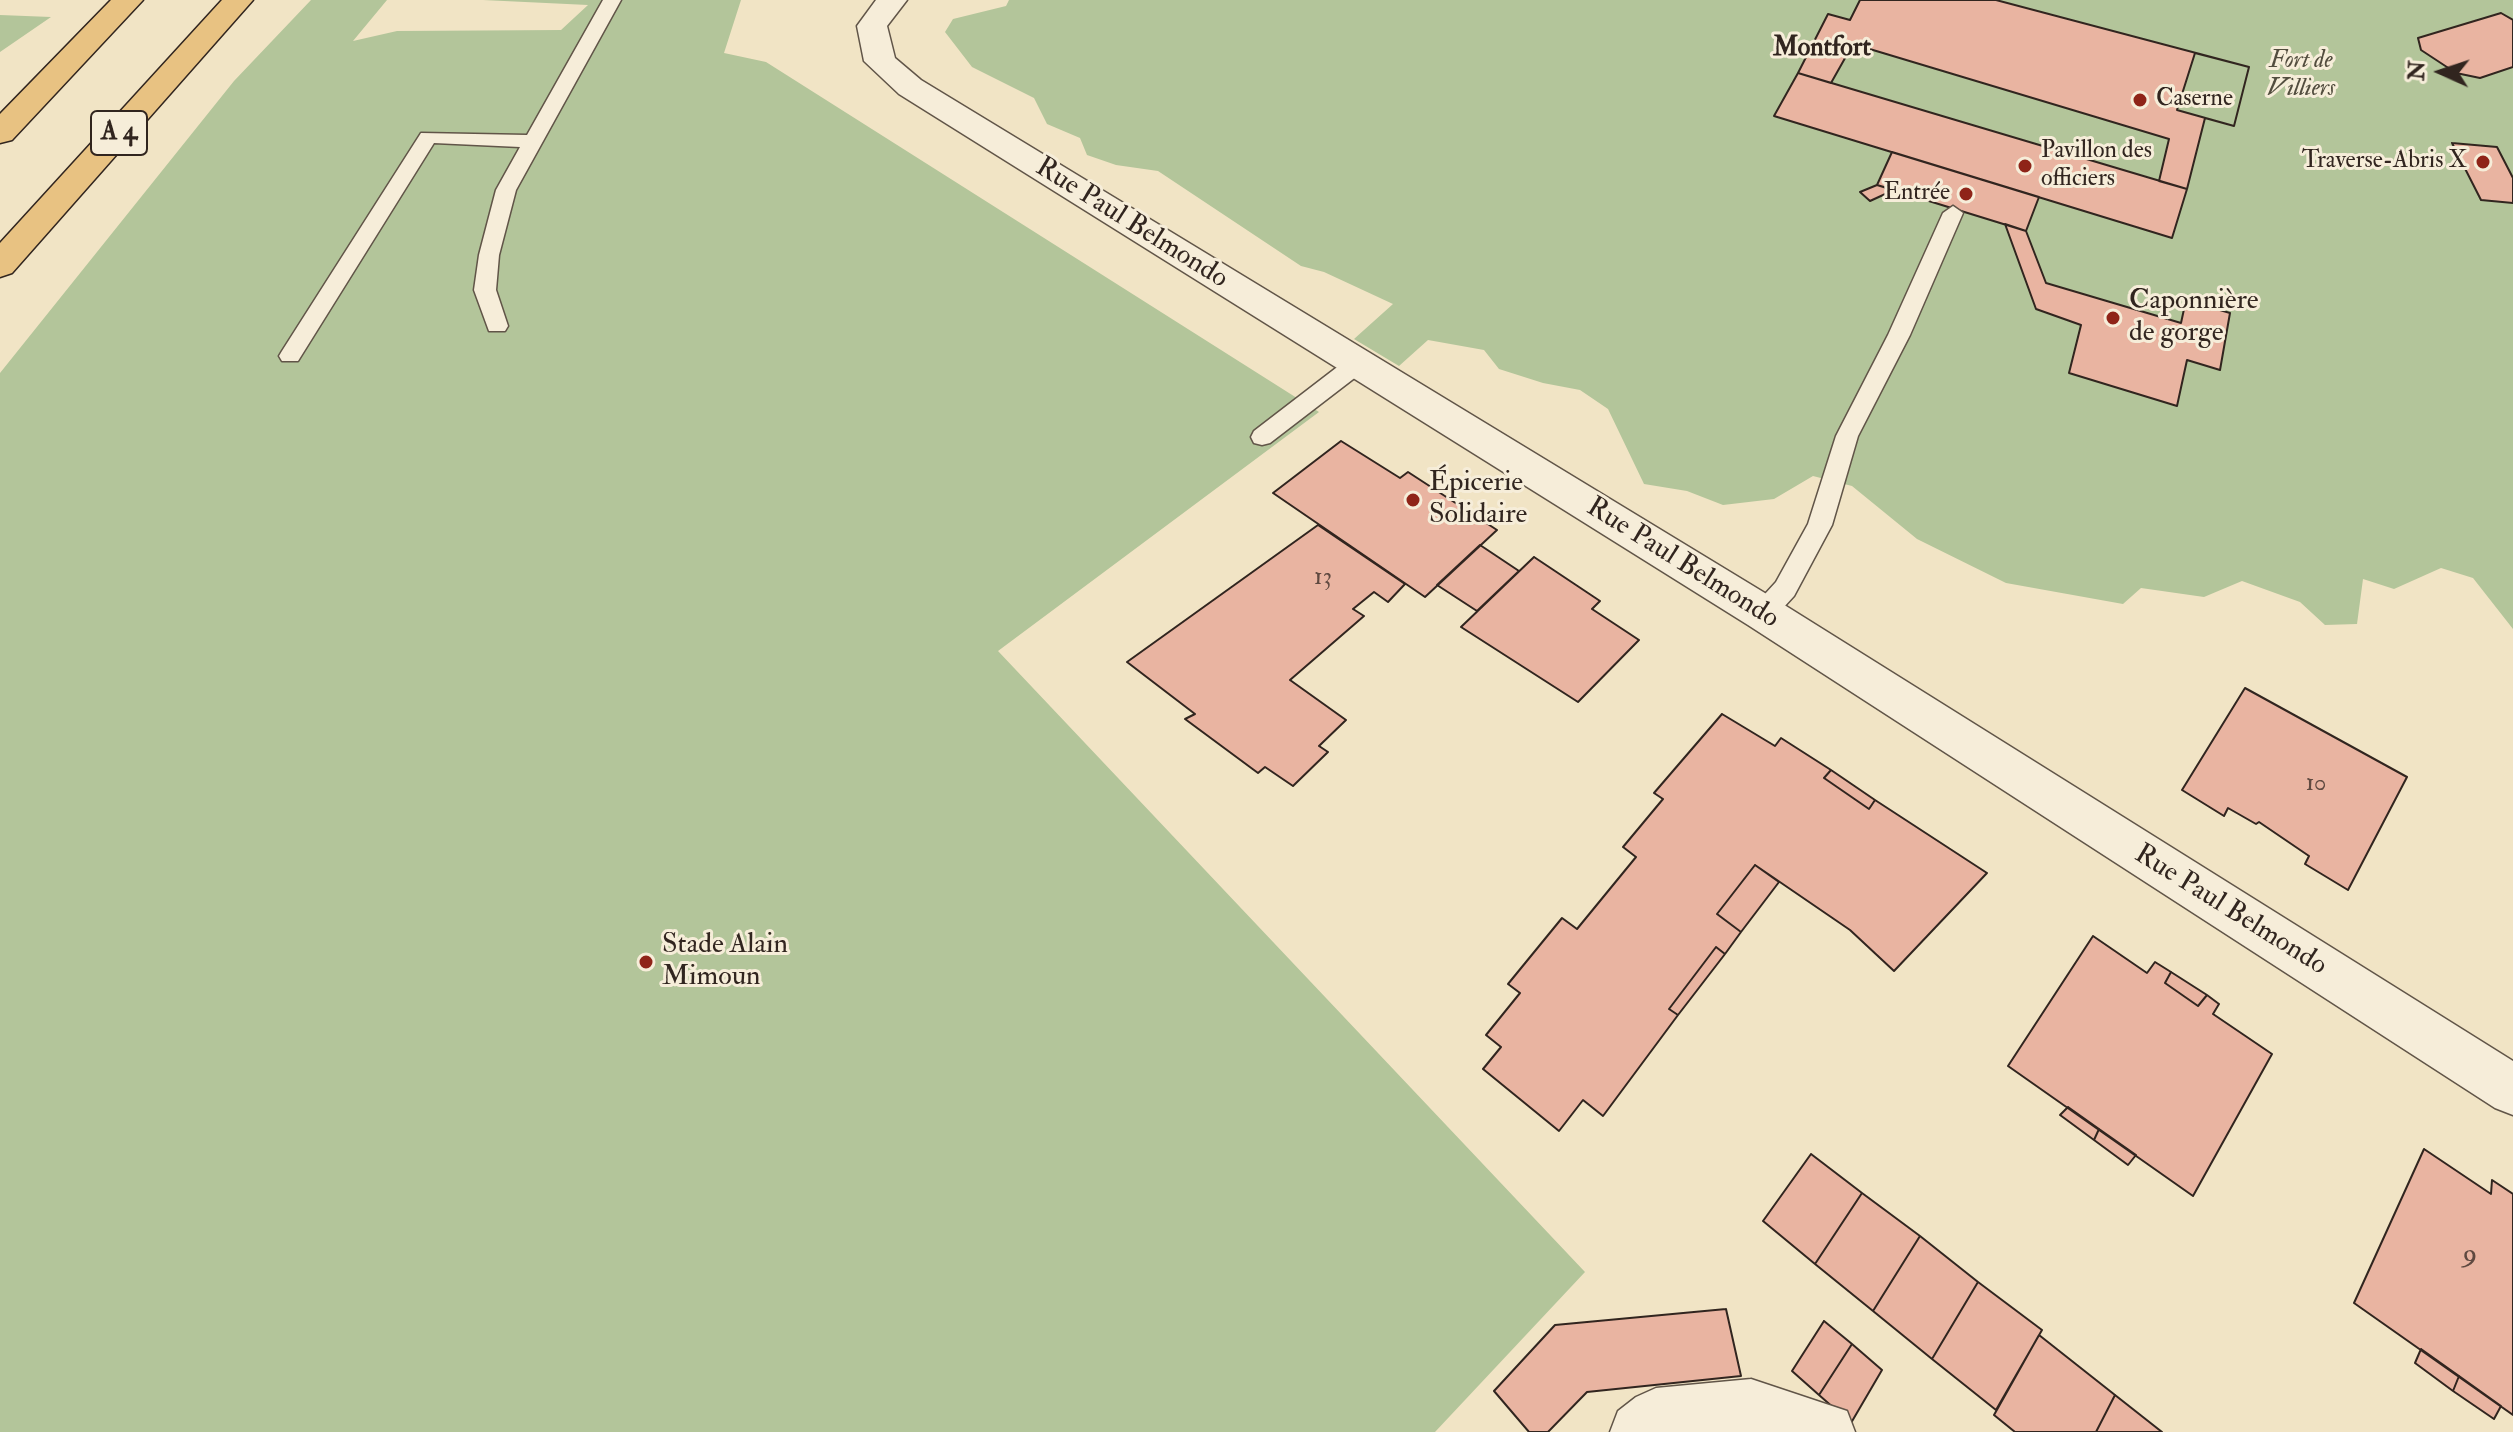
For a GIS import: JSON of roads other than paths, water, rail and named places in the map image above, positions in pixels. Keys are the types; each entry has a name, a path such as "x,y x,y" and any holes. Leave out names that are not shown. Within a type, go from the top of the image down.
{"highway":[{"path":"0,133 128,0"},
{"name":"A 4","path":"0,265 238,0"}],"street":[{"name":"Rue Paul Belmondo","path":"882,13 880,61 910,87 1763,613 2513,1090"},
{"path":"1639,1432 1656,1417 1751,1408 1826,1432"}],"lane":[{"path":"497,326 485,290 489,255 506,190 612,0"},
{"path":"290,356 428,137 533,141"},
{"path":"1763,613 1785,589 1820,525 1847,436 1899,335 1953,213"},
{"path":"1262,437 1357,364"}],"place":[{"name":"Caserne","path":"2140,100"},
{"name":"Traverse-Abris X","path":"2483,162"},
{"name":"Pavillon des officiers","path":"2025,166"},
{"name":"Entrée","path":"1966,194"},
{"name":"Caponnière de gorge","path":"2113,318"},
{"name":"Épicerie Solidaire","path":"1413,500"},
{"name":"Stade Alain Mimoun","path":"646,962"}],"district":[{"name":"Montfort","path":"1822,49"}],"park label":[{"name":"Fort de Villiers","path":"2301,76"}]}
